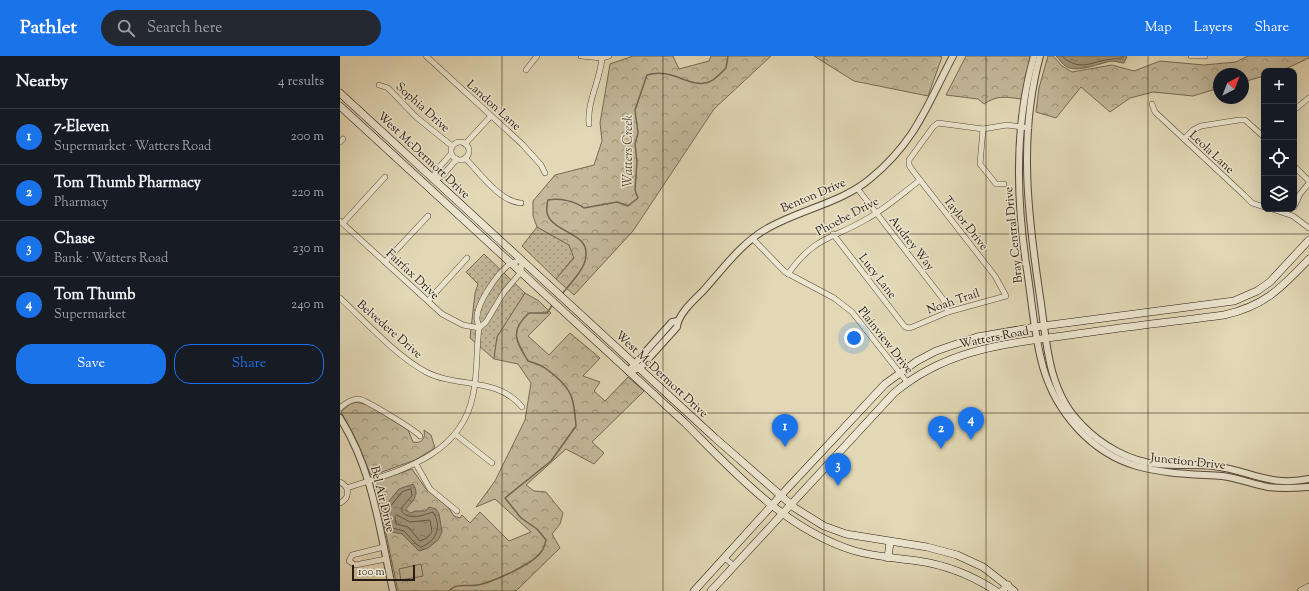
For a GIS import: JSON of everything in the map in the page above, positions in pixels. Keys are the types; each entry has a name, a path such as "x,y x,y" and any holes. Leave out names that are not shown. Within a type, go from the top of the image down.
{"main road":[{"name":"West McDermott Drive","path":"340,93 715,438 791,505 816,522 835,531 862,538 927,547 957,555 983,567 1014,591"},
{"name":"West McDermott Drive","path":"340,106 629,372 707,446 783,514 828,541 861,553 917,561 946,567 977,580 996,591"},
{"path":"427,186 434,179"},
{"name":"Watters Road","path":"694,591 780,496 885,384 918,360 952,345 976,337 1035,327 1234,301 1257,291 1270,282 1309,240"},
{"name":"Watters Road","path":"710,591 894,394 907,382 934,366 957,356 996,346 1224,315 1242,311 1263,301 1280,289 1309,259"},
{"path":"707,446 715,438"},
{"path":"888,558 890,542"},
{"path":"1002,591 1008,585"},
{"path":"1301,591 1309,587"}],"street":[{"name":"Landon Lane","path":"426,56 517,139 541,164 545,173"},
{"path":"526,70 537,56"},
{"path":"582,56 602,58 609,56"},
{"name":"Benton Drive","path":"629,372 637,366 672,322 678,321 720,272 766,228 842,196 857,188 870,180 889,162 915,131 954,56"},
{"name":"Bray Central Drive","path":"1034,56 1024,101 1021,126 1018,191 1037,340"},
{"name":"Bray Central Drive","path":"1040,56 1029,128 1027,191 1043,326 1046,338"},
{"path":"1190,56 1205,56"},
{"path":"589,124 588,111 601,74 602,58"},
{"name":"Sophia Drive","path":"379,85 388,88 416,117 452,146"},
{"path":"1297,108 1309,98"},
{"name":"Leola Lane","path":"1152,104 1155,112 1244,196 1261,206"},
{"path":"465,144 491,116"},
{"path":"1184,139 1195,128 1233,120 1245,120 1261,134"},
{"name":"Taylor Drive","path":"983,129 938,123 933,127 910,157 909,165 995,276 1006,296"},
{"path":"1004,184 996,184 980,164 983,129 1007,125 1029,128"},
{"path":"465,144 457,142 452,146 451,154 435,172 434,179 441,177 457,159 465,158"},
{"path":"465,144 468,152 465,158"},
{"path":"451,154 457,159"},
{"path":"465,158 490,186 513,203 521,203"},
{"path":"1297,169 1309,182 1300,194 1297,201"},
{"path":"342,222 385,177"},
{"name":"Phoebe Drive","path":"788,274 812,247 833,234 859,223 920,180"},
{"name":"Audrey Way","path":"857,188 943,299 948,312"},
{"path":"1281,212 1294,216 1309,228"},
{"path":"385,262 428,216"},
{"name":"Fairfax Drive","path":"342,222 442,314 456,323 480,328"},
{"name":"Lucy Lane","path":"833,234 903,324 908,328"},
{"name":"Plainview Drive","path":"753,239 775,264 788,274 834,298 852,312 907,382"},
{"path":"428,301 467,258"},
{"path":"347,488 416,464 438,451 455,434 466,415 473,397 480,328 477,318 487,291 511,263 522,260 521,272 504,292 486,322 480,328"},
{"name":"Noah Trail","path":"908,328 948,312 1006,296"},
{"name":"Belvedere Drive","path":"340,298 414,365 442,378 499,390 515,398 522,407"},
{"name":"Junction Drive","path":"1046,338 1052,373 1061,397 1088,431 1112,448 1124,454 1157,464 1228,468 1278,482 1309,479"},
{"name":"Junction Drive","path":"1037,340 1042,364 1051,390 1069,420 1084,436 1100,448 1136,466 1161,471 1233,477 1269,487 1293,488 1309,486"},
{"path":"1051,390 1057,393 1069,409"},
{"path":"340,408 351,400 360,399 367,401 391,418 415,430 420,436"},
{"name":"Bel Air Drive","path":"340,418 355,444 368,481 379,523 393,591"},
{"path":"455,434 492,463"},
{"path":"416,464 430,488 458,511"},
{"path":"1161,471 1191,469 1194,466"},
{"path":"340,482 347,488 347,496 340,503"},
{"path":"384,547 352,555 349,561 355,565 386,559"},
{"path":"725,558 734,566"}],"green space":[{"path":"633,56 673,56 679,69 709,61 711,56 771,56 714,109 633,231 574,295 556,279 574,258 569,245 537,227 533,216 533,201 555,175 594,165 602,141 600,123 610,64"},
{"path":"814,56 942,57 928,96 854,81"},
{"path":"966,56 1031,56 1021,99 1006,97 997,98 984,104 978,99 946,95"},
{"path":"1048,56 1053,56 1062,66 1072,72 1112,65 1134,71 1160,61 1204,65 1236,62 1248,56 1309,56 1309,58 1287,68 1261,68 1261,77 1249,80 1249,68 1213,68 1213,90 1193,96 1153,92 1130,98 1110,112 1081,87 1056,118 1036,112 1039,88"},
{"path":"537,227 569,245 574,257 556,279 522,246"},
{"path":"484,254 525,293 497,337 494,359 470,338 475,293 478,284 466,272"},
{"path":"525,293 539,301 551,313 528,336 549,355 570,333 600,358 583,376 600,382 594,391 605,401 628,377 644,391 592,442 604,453 594,464 566,449 526,485 534,491 546,492 563,513 560,524 552,534 560,548 516,591 398,591 375,482 412,469 426,489 448,507 454,516 460,518 462,515 470,523 480,512 509,541 531,532 495,499 476,507 495,481 525,420 531,383 518,364 494,359 497,337"},
{"path":"356,402 368,405 408,430 413,442 421,441 424,438 424,430 431,435 435,448 415,460 374,475 370,474 357,442 341,412 350,404"},
{"path":"421,564 423,576 401,580 399,569"}],"water":[{"path":"1056,56 1127,57 1124,63 1112,61 1089,67 1072,69 1067,67"},
{"path":"413,484 416,495 405,510 411,513 415,511 426,511 429,507 436,509 439,514 442,532 438,540 428,548 419,551 402,534 388,531 385,506 399,489"}],"waterway":[{"name":"Watters Creek","path":"562,294 582,268 586,252 583,243 551,221 547,212 548,200 557,199 567,201 584,208 617,202 628,206 638,198 635,190 637,162 635,144 638,133 635,110 647,75 656,73 665,74 695,83 709,82 716,78 726,68 728,56"},
{"name":"Watters Creek","path":"449,591 452,588 459,586 485,583 512,572 537,557 544,546 546,540 537,529 521,518 505,498 551,461 576,426 572,398 566,387 545,368 528,361 520,348 516,336 519,325 529,313 547,313 553,304"}],"place":[{"name":"Tom Thumb","path":"971,440"},
{"name":"7-Eleven","path":"785,447"},
{"name":"Tom Thumb Pharmacy","path":"941,449"},
{"name":"Chase","path":"838,486"}]}
